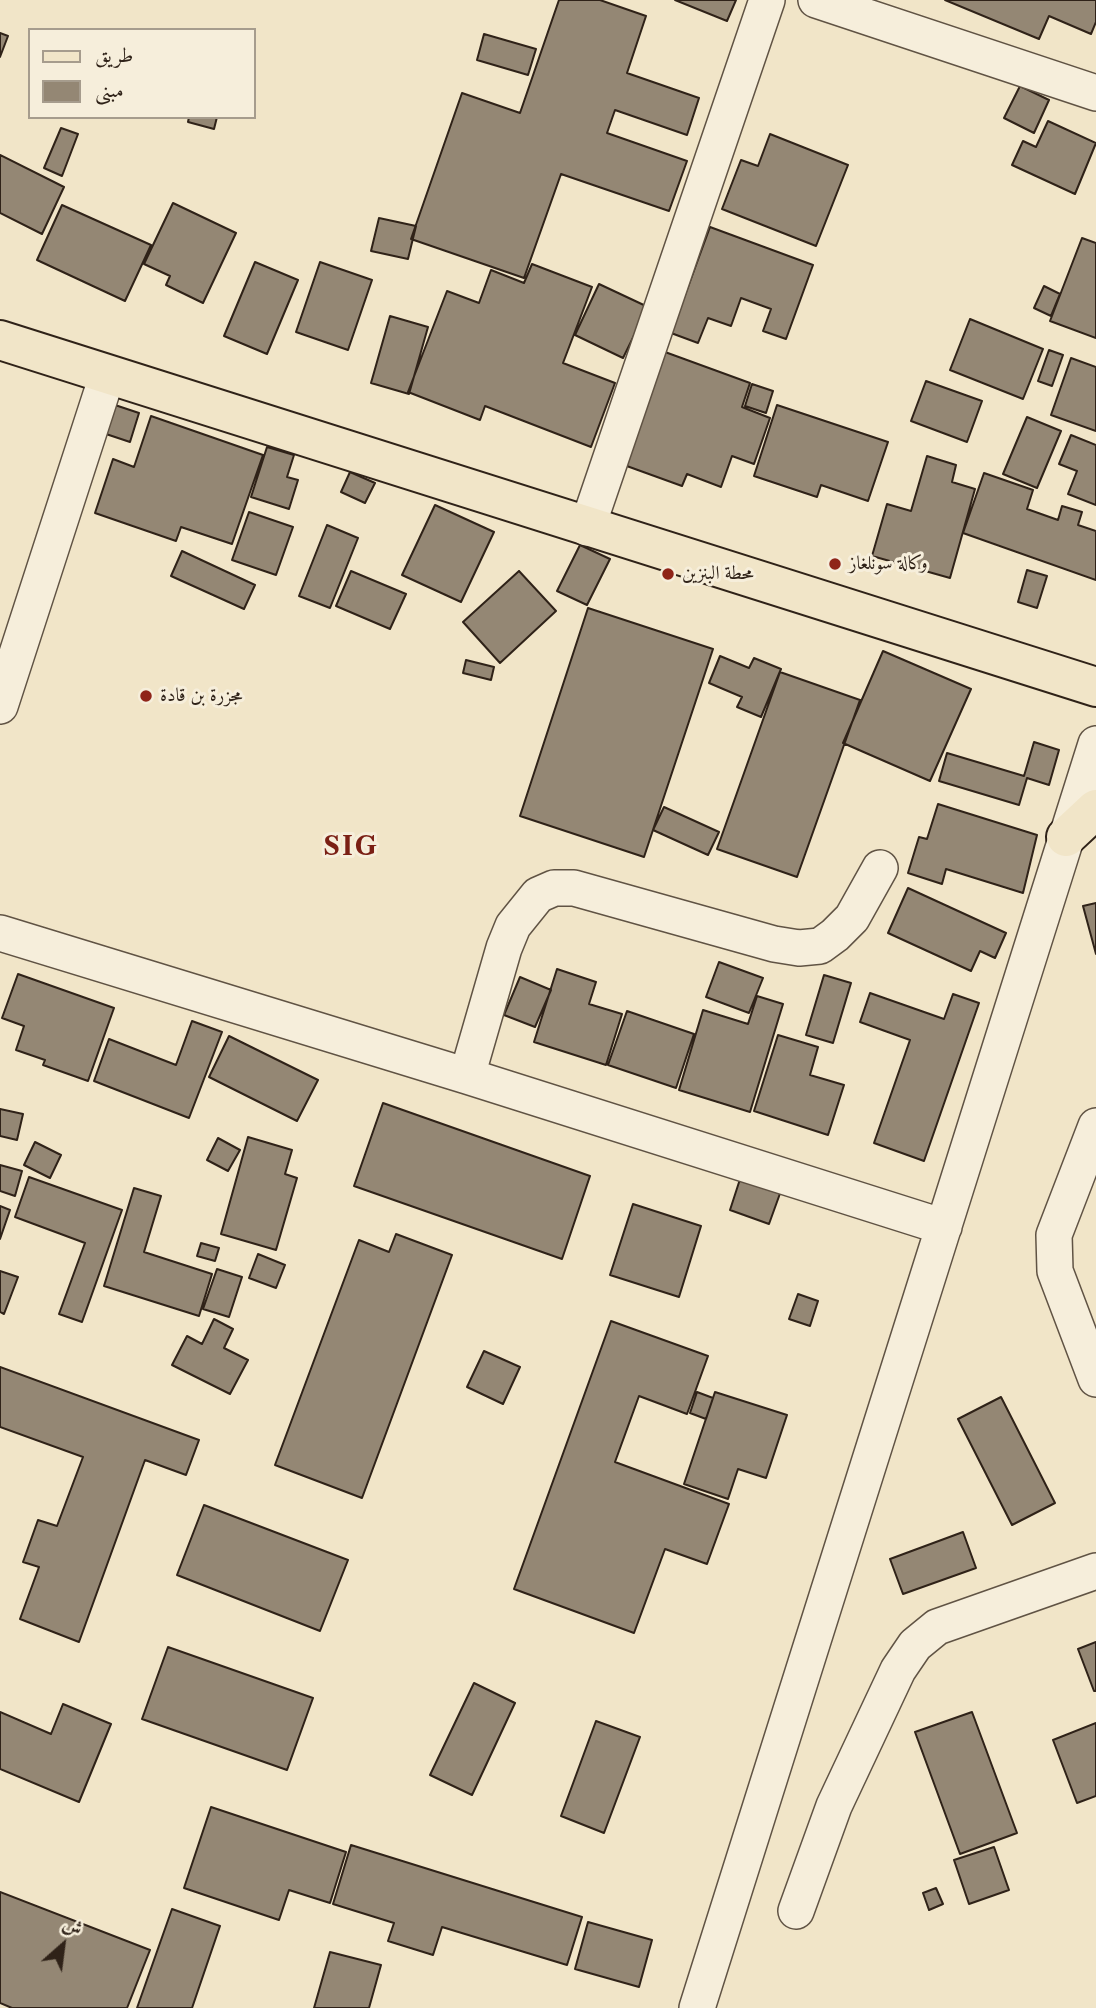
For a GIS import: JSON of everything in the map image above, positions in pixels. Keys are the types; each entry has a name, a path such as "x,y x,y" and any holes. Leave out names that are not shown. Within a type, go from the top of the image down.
{"main road":[{"path":"0,340 1096,687"},
{"path":"1066,837 1096,808"}],"street":[{"path":"587,528 767,0"},
{"path":"816,0 1096,93"},
{"path":"0,706 107,376"},
{"path":"697,2008 1096,744"},
{"path":"467,1076 503,948 513,926 538,895 554,888 574,888 774,944 799,948 820,946 835,935 852,918 880,868"},
{"path":"0,933 467,1076 944,1227"},
{"path":"1096,1126 1056,1226 1054,1252 1055,1271 1096,1379"},
{"path":"796,1911 834,1806 888,1689 915,1645 937,1628 967,1615 1096,1571"}],"building":[{"path":"559,0 600,0 646,16 627,73 699,98 687,135 615,110 607,133 687,161 669,211 561,174 524,278 411,239 462,93 520,113"},
{"path":"675,0 736,0 727,21"},
{"path":"945,0 1096,0 1096,22 1091,34 1049,16 1039,39"},
{"path":"0,33 8,36 0,57"},
{"path":"484,34 536,49 528,75 477,60"},
{"path":"1020,86 1049,100 1034,133 1004,118"},
{"path":"189,119 216,119 214,129 188,122"},
{"path":"1048,121 1096,143 1075,194 1012,165 1023,141 1036,147"},
{"path":"61,128 78,134 62,176 44,168"},
{"path":"770,134 848,165 816,246 722,209 741,160 758,166"},
{"path":"0,155 64,187 42,234 0,213"},
{"path":"173,203 236,233 203,303 166,285 170,276 144,264"},
{"path":"62,205 151,245 125,301 37,260"},
{"path":"379,218 416,226 408,259 371,251"},
{"path":"710,227 813,265 786,339 763,331 771,309 741,298 731,326 708,318 698,343 671,333"},
{"path":"1082,238 1096,243 1096,338 1050,321"},
{"path":"255,262 298,280 267,354 224,336"},
{"path":"320,262 372,280 348,350 296,332"},
{"path":"532,264 592,287 563,363 615,383 591,447 485,406 480,420 408,392 447,291 479,303 491,270 524,283"},
{"path":"599,284 648,307 623,358 575,335"},
{"path":"1044,286 1060,294 1051,316 1034,308"},
{"path":"390,316 428,327 409,394 371,383"},
{"path":"970,319 1043,349 1023,399 950,370"},
{"path":"1049,350 1063,355 1052,386 1038,381"},
{"path":"665,352 750,383 742,407 770,418 754,464 732,456 721,487 687,474 682,486 624,465"},
{"path":"1071,358 1096,367 1096,431 1051,415"},
{"path":"926,381 982,401 967,442 911,421"},
{"path":"752,384 773,391 766,413 745,406"},
{"path":"112,404 139,413 130,442 103,433"},
{"path":"777,405 888,442 868,501 821,485 817,497 754,476"},
{"path":"151,416 263,455 232,544 181,527 176,541 95,513 113,459 134,467"},
{"path":"1027,417 1061,431 1037,488 1003,474"},
{"path":"1071,435 1096,445 1096,505 1068,494 1077,471 1059,464"},
{"path":"267,447 294,455 287,477 298,480 289,509 251,497"},
{"path":"927,456 956,465 952,482 975,489 950,578 872,556 887,504 911,511"},
{"path":"350,472 375,483 365,503 341,492"},
{"path":"984,473 1033,490 1027,509 1058,520 1062,506 1082,512 1078,525 1096,531 1096,580 963,533"},
{"path":"435,505 494,532 461,602 402,575"},
{"path":"249,512 293,527 276,575 232,560"},
{"path":"327,525 358,538 330,608 299,596"},
{"path":"580,545 610,559 587,605 557,591"},
{"path":"182,551 255,585 244,609 171,576"},
{"path":"1027,570 1047,576 1037,608 1018,602"},
{"path":"351,571 406,594 390,629 336,606"},
{"path":"519,571 556,611 500,663 463,622"},
{"path":"588,608 713,649 644,857 520,816"},
{"path":"883,651 971,689 930,781 843,743"},
{"path":"720,656 749,668 754,658 781,669 761,717 737,707 742,697 709,683"},
{"path":"466,660 494,667 491,680 463,673"},
{"path":"780,672 860,700 797,877 717,849"},
{"path":"1034,742 1059,750 1049,785 1027,778 1019,805 939,781 947,753 1024,776"},
{"path":"938,804 1037,835 1023,893 946,869 942,884 908,873 919,837 927,839"},
{"path":"664,807 719,832 708,855 653,830"},
{"path":"908,888 1006,933 995,958 980,951 971,971 888,933"},
{"path":"1096,903 1096,954 1083,906"},
{"path":"719,962 763,978 749,1013 706,997"},
{"path":"557,969 596,982 589,1004 622,1014 606,1065 534,1042"},
{"path":"18,974 114,1008 88,1081 43,1065 45,1060 16,1050 24,1026 2,1018"},
{"path":"824,975 851,983 833,1043 806,1035"},
{"path":"520,977 551,990 535,1027 504,1015"},
{"path":"870,993 944,1019 953,994 979,1003 924,1161 874,1143 910,1040 860,1022"},
{"path":"757,996 783,1004 750,1112 679,1090 703,1010 748,1024"},
{"path":"627,1011 694,1034 676,1088 608,1065"},
{"path":"192,1021 222,1032 189,1118 94,1081 109,1039 176,1065"},
{"path":"778,1035 818,1047 810,1075 844,1085 828,1135 754,1111"},
{"path":"229,1036 318,1080 297,1121 209,1077"},
{"path":"383,1103 590,1176 562,1259 354,1186"},
{"path":"0,1109 23,1114 17,1140 0,1136"},
{"path":"248,1137 292,1150 285,1174 297,1178 276,1250 221,1234"},
{"path":"218,1138 240,1150 228,1171 207,1160"},
{"path":"35,1142 61,1155 50,1178 24,1165"},
{"path":"0,1165 22,1171 15,1196 0,1191"},
{"path":"742,1173 782,1188 769,1224 730,1210"},
{"path":"29,1177 122,1210 82,1322 59,1314 85,1243 15,1217"},
{"path":"134,1188 161,1196 144,1252 212,1274 199,1316 104,1286"},
{"path":"633,1204 701,1226 679,1297 610,1275"},
{"path":"0,1206 10,1210 0,1239"},
{"path":"396,1234 452,1255 362,1498 275,1465 359,1240 389,1252"},
{"path":"201,1243 219,1248 215,1261 197,1256"},
{"path":"258,1254 285,1265 276,1288 249,1278"},
{"path":"217,1269 242,1277 229,1317 203,1309"},
{"path":"0,1271 18,1277 4,1314 0,1312"},
{"path":"798,1294 818,1301 810,1326 789,1319"},
{"path":"214,1319 233,1329 224,1348 248,1360 230,1394 172,1365 187,1336 202,1344"},
{"path":"611,1321 708,1356 687,1414 639,1396 615,1462 729,1504 707,1564 665,1549 634,1633 514,1589"},
{"path":"484,1351 520,1367 503,1404 467,1387"},
{"path":"0,1367 199,1440 186,1475 145,1460 79,1642 20,1619 39,1567 23,1562 38,1520 57,1526 83,1457 0,1427"},
{"path":"697,1392 713,1398 706,1419 690,1413"},
{"path":"715,1392 787,1415 766,1478 738,1469 728,1499 684,1484"},
{"path":"1001,1397 1055,1503 1012,1525 958,1419"},
{"path":"204,1505 348,1560 320,1631 177,1575"},
{"path":"963,1532 976,1568 903,1594 890,1559"},
{"path":"1096,1642 1096,1691 1094,1691 1078,1649"},
{"path":"168,1647 313,1698 287,1770 142,1719"},
{"path":"474,1683 515,1703 472,1795 430,1775"},
{"path":"63,1704 111,1724 79,1802 0,1769 0,1712 51,1734"},
{"path":"972,1712 1017,1833 960,1854 915,1732"},
{"path":"596,1721 640,1737 604,1833 561,1816"},
{"path":"1096,1723 1096,1796 1077,1803 1053,1740"},
{"path":"211,1807 346,1852 330,1903 289,1890 279,1920 184,1888"},
{"path":"351,1845 582,1917 567,1965 442,1927 433,1955 388,1941 394,1923 333,1904"},
{"path":"994,1847 1009,1890 969,1904 954,1860"},
{"path":"936,1888 943,1904 929,1910 923,1893"},
{"path":"0,1892 150,1950 127,2008 12,2008 0,2003"},
{"path":"172,1909 220,1926 192,2008 137,2008"},
{"path":"588,1922 652,1940 639,1987 575,1969"},
{"path":"330,1952 381,1965 369,2008 314,2008"}],"place":[{"name":"وكالة سونلغاز","path":"835,564"},
{"name":"محطة البنزين","path":"668,574"},
{"name":"مجزرة بن قادة","path":"146,696"}],"district":[{"name":"SIG","path":"351,847"}]}
